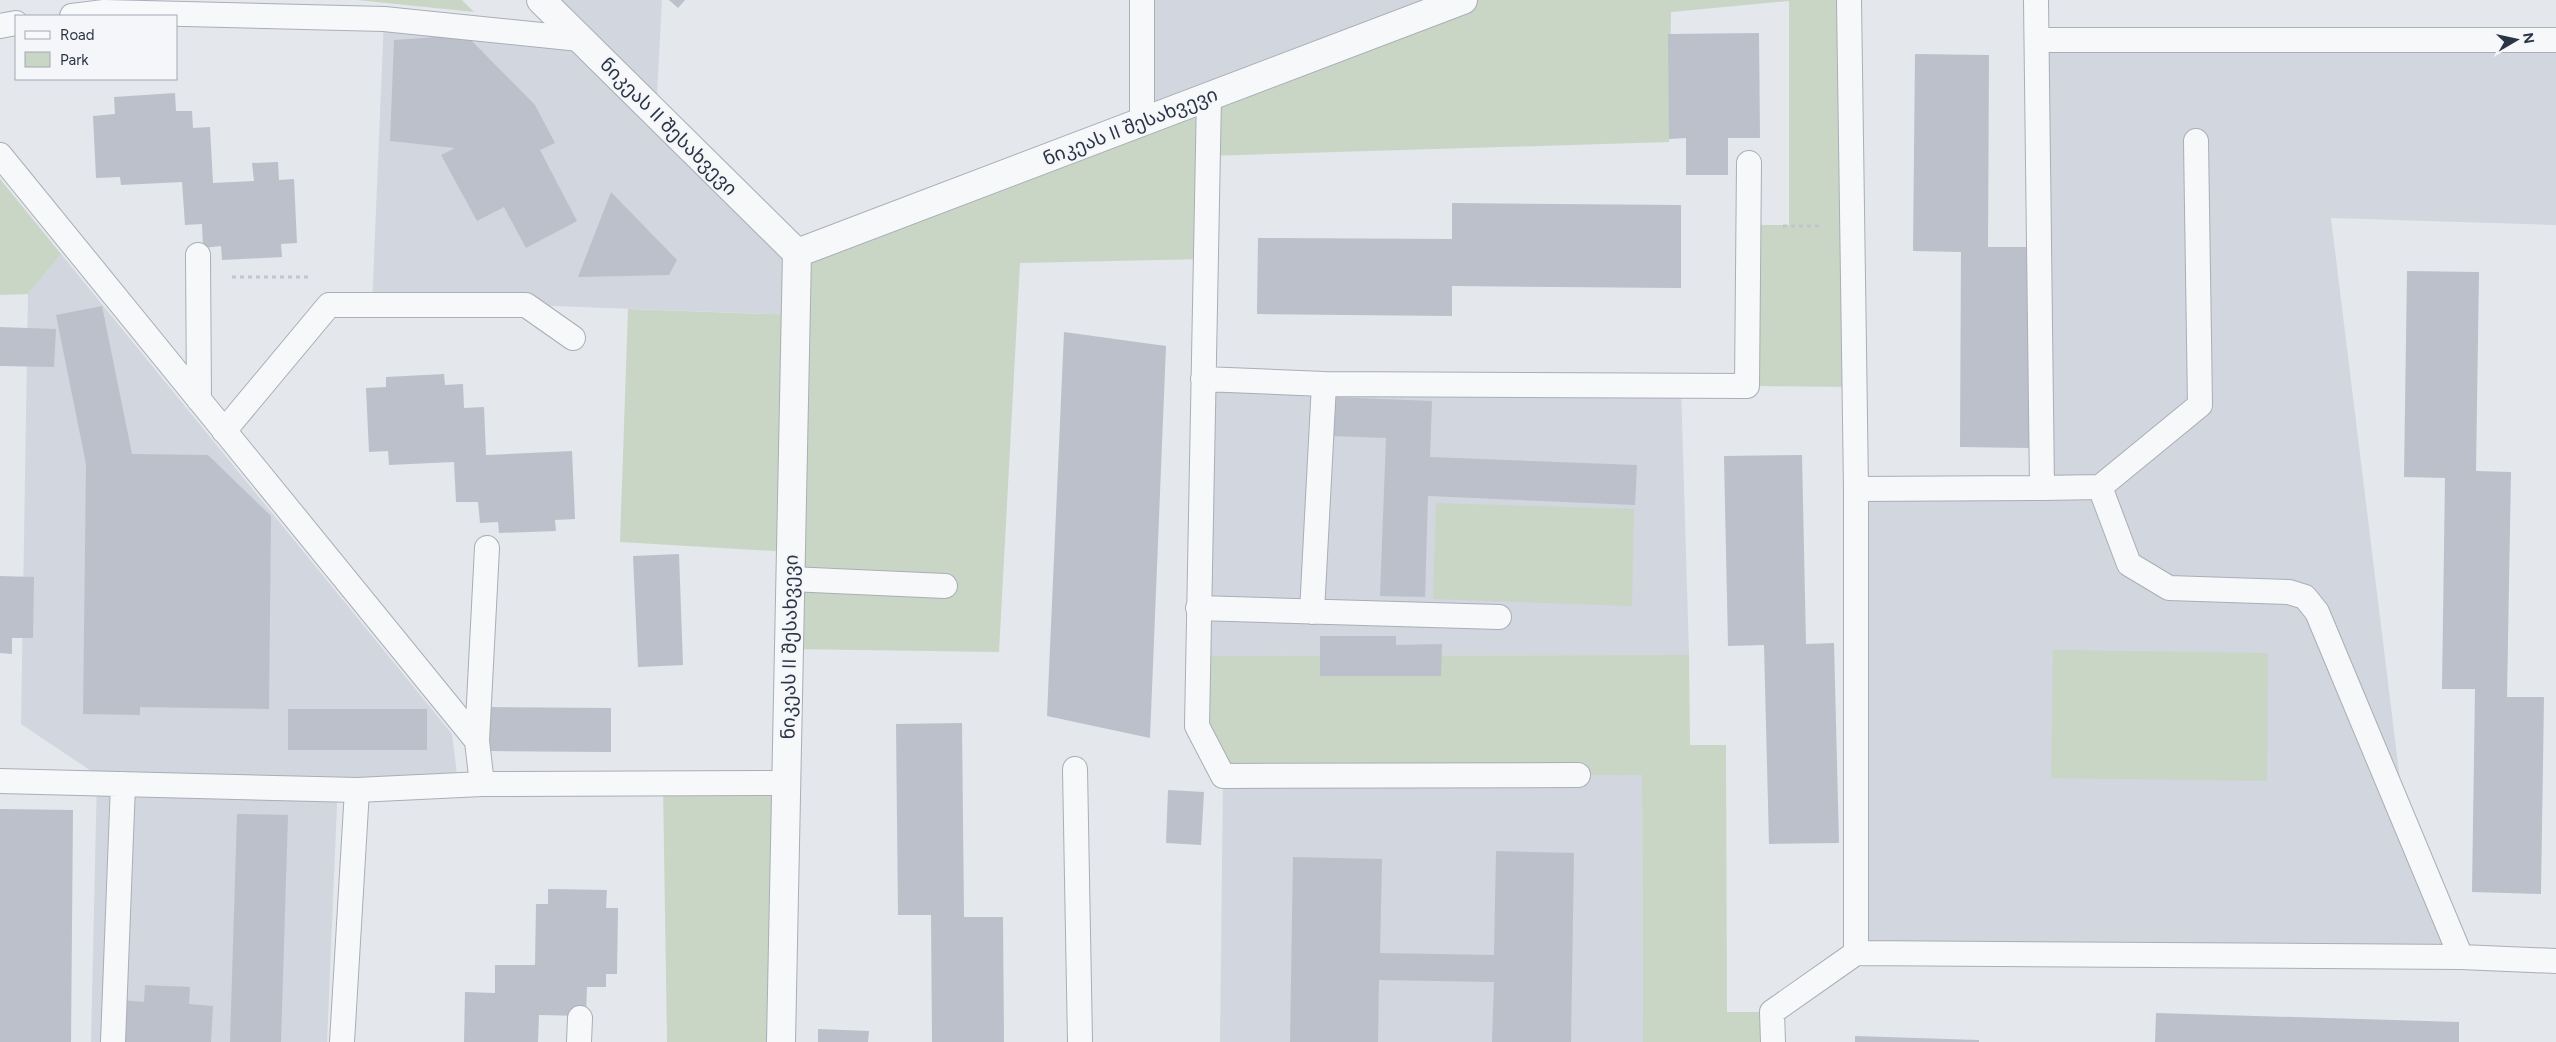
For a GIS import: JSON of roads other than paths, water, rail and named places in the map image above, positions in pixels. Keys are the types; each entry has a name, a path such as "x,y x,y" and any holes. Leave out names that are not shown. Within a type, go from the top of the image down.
{"street":[{"name":"ნიკეას II შესახვევი","path":"541,0 797,253 781,1042"},
{"name":"ნიკეას II შესახვევი","path":"797,253 1463,0"}],"lane":[{"path":"1142,0 1142,122"},
{"path":"1849,0 1856,489 1856,953"},
{"path":"2036,0 2038,40 2042,488"},
{"path":"80,15 104,12 384,19 580,39"},
{"path":"0,26 15,23"},
{"path":"2038,40 2556,40"},
{"path":"1209,96 1202,379 1197,726 1223,776 1578,775"},
{"path":"1856,489 2100,487 2200,405 2196,140"},
{"path":"0,155 477,741"},
{"path":"1202,379 1324,384 1747,386 1750,225 1749,163"},
{"path":"198,267 199,400"},
{"path":"224,431 329,305 526,305 573,338"},
{"path":"1312,612 1324,384"},
{"path":"2100,487 2129,564 2169,588 2289,592 2305,597 2317,612 2461,957"},
{"path":"482,784 477,741 487,548"},
{"path":"790,579 945,586"},
{"path":"1198,608 1499,617"},
{"path":"1075,769 1080,1042"},
{"path":"0,781 357,790 482,784 786,783"},
{"path":"112,1042 123,784"},
{"path":"342,1042 357,790"},
{"path":"1773,1042 1772,1012 1856,953 2461,957 2556,961"},
{"path":"579,1042 580,1018"}]}
